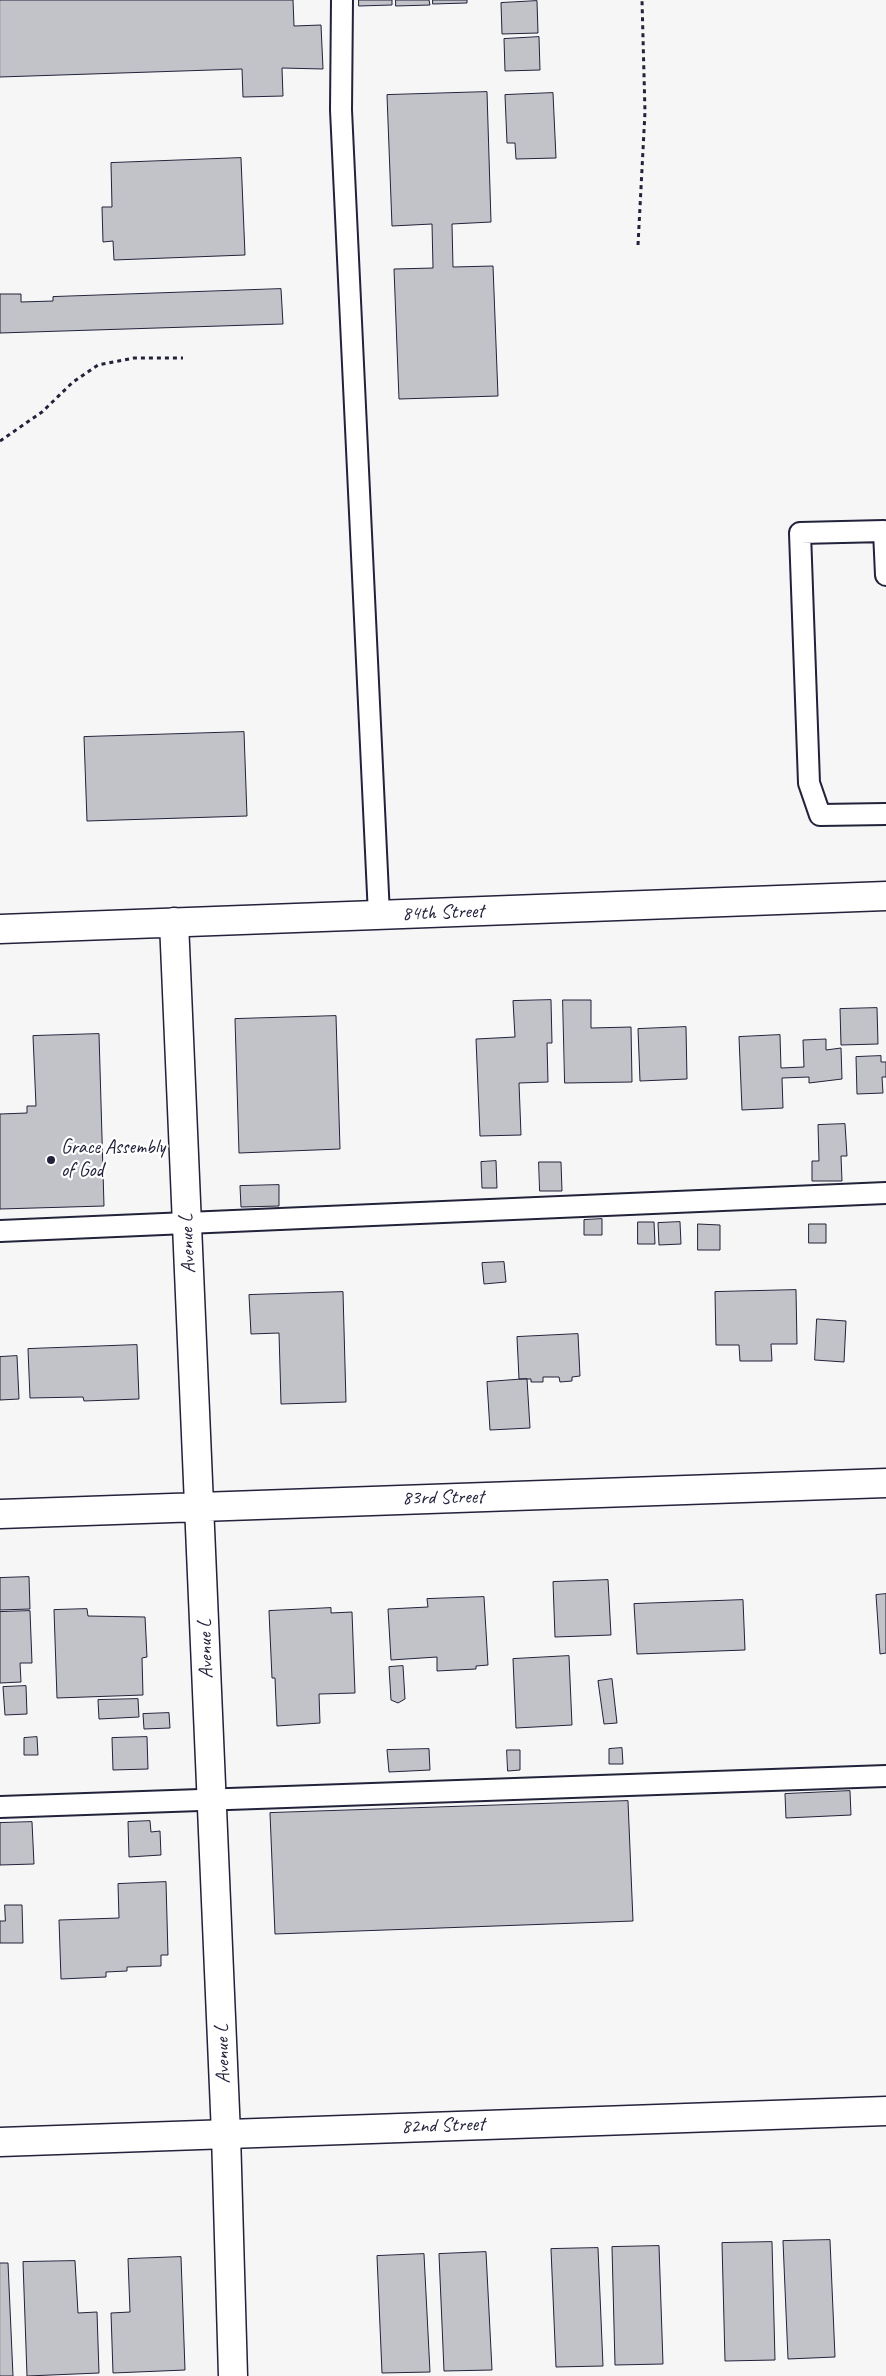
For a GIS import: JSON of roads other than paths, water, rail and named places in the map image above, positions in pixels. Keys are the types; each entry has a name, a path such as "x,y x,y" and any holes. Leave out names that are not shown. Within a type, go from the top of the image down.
{"street":[{"name":"84th Street","path":"0,929 886,896"},
{"name":"Avenue L","path":"174,922 226,2134 233,2376"},
{"name":"83rd Street","path":"0,1514 886,1483"},
{"name":"82nd Street","path":"0,2142 886,2111"}],"lane":[{"path":"342,0 341,110 379,915"},
{"path":"886,575 884,531 800,533 809,784 820,815 886,814"},
{"path":"0,1231 886,1193"},
{"path":"0,1807 886,1776"}],"place":[{"name":"Grace Assembly of God","path":"51,1160"}]}
